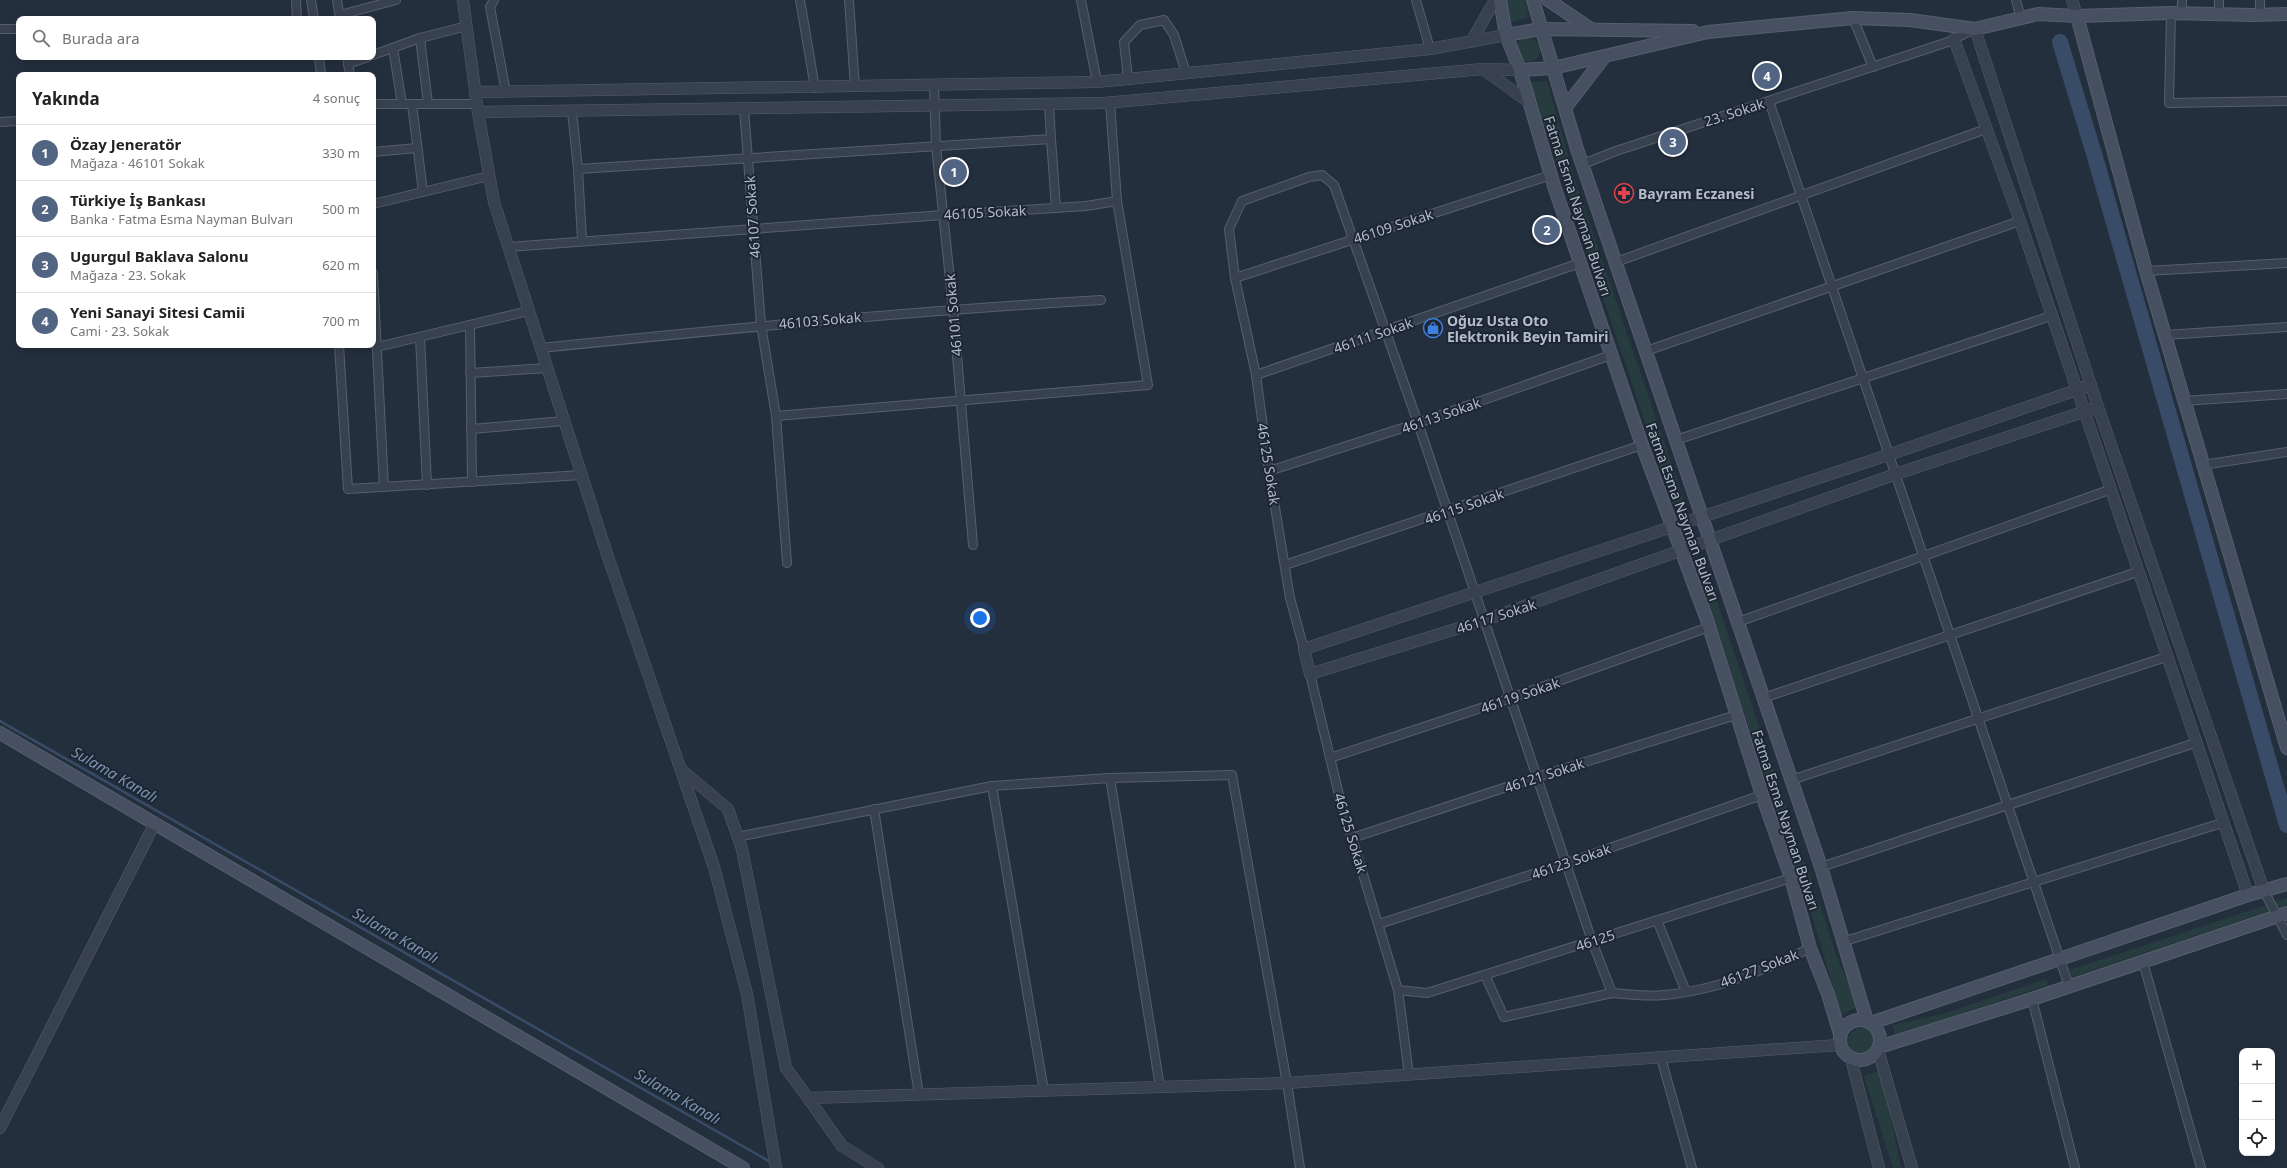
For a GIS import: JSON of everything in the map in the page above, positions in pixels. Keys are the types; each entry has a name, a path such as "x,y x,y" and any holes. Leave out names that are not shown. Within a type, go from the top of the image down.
{"main road":[{"name":"Fatma Esma Nayman Bulvarı","path":"1500,0 1506,35 1520,70 1551,175 1642,445 1680,552 1709,627 1762,795 1791,878 1810,948 1828,994 1840,1039"},
{"name":"Fatma Esma Nayman Bulvarı","path":"1533,0 1583,164 1711,539 1820,867 1842,942 1869,1022"},
{"path":"1548,0 1591,28"},
{"path":"1506,35 1541,29 1591,28 1708,32 1853,18 1910,20 1975,28 2038,14 2077,16 2177,13 2219,15 2287,14"},
{"path":"2077,16 2146,271 2286,744"},
{"path":"1520,70 1553,68 1708,32"},
{"path":"1565,108 1605,56"},
{"path":"0,733 743,1168"},
{"path":"2282,914 2143,962 1878,1049 1869,1059 1857,1061 1851,1059 1842,1051 1840,1039 1843,1028 1854,1020 1869,1022 2248,895 2287,884"},
{"path":"1869,1022 1879,1033 1878,1049"}],"street":[{"path":"296,0 297,16"},
{"path":"311,0 314,16"},
{"path":"337,0 340,16"},
{"path":"343,16 396,0"},
{"path":"463,0 478,108 494,202 582,476 683,771 714,867 747,994 776,1165"},
{"path":"494,0 490,7 506,92"},
{"path":"800,0 815,88"},
{"path":"849,0 854,87"},
{"path":"1081,0 1097,82"},
{"path":"1416,0 1430,49"},
{"path":"1471,42 1495,0"},
{"path":"2016,0 2021,18"},
{"path":"2072,0 2077,16"},
{"path":"2182,0 2177,13 2169,103 2287,101"},
{"path":"2219,15 2220,0"},
{"path":"2260,0 2260,15"},
{"path":"1853,18 1873,67"},
{"path":"1128,79 1124,42 1140,26 1164,20 1174,35 1186,73"},
{"path":"376,54 420,38 467,26"},
{"path":"1975,28 2098,407 2264,891 2282,914 2287,935"},
{"name":"23. Sokak","path":"1583,164 1954,39 1975,28"},
{"path":"0,29 16,29"},
{"path":"476,92 815,88 1097,82 1430,49 1506,35"},
{"path":"420,38 428,104"},
{"path":"1954,39 2020,221 2075,390 2222,823 2248,895"},
{"path":"393,48 402,104"},
{"path":"320,60 322,72"},
{"path":"348,60 350,72"},
{"path":"1483,69 1530,103"},
{"path":"376,104 428,104 478,108 572,111 933,107 1050,104 1110,102 1483,69 1520,70"},
{"name":"46101 Sokak","path":"934,86 933,107 936,146 953,308 973,545"},
{"path":"1769,101 2069,986"},
{"path":"776,416 960,399 1148,385 1117,201 1110,102"},
{"path":"412,104 423,192"},
{"path":"1050,104 1056,208"},
{"name":"46107 Sokak","path":"744,109 761,325 776,416 788,563"},
{"path":"572,111 578,169 582,240"},
{"path":"0,122 16,121"},
{"path":"1616,262 1986,129"},
{"path":"578,169 748,160 936,146 1051,140"},
{"path":"376,152 417,148"},
{"name":"46125 Sokak","path":"1304,649 1290,598 1286,565 1269,471 1256,375 1235,278 1229,229 1242,201 1309,177 1322,175 1334,185 1418,423 1592,941"},
{"name":"46109 Sokak","path":"1235,278 1551,175"},
{"path":"376,203 489,176"},
{"name":"46105 Sokak","path":"508,247 582,240 1086,206 1117,201"},
{"path":"1646,351 2020,221"},
{"name":"46111 Sokak","path":"1256,375 1580,263"},
{"path":"2146,271 2287,263"},
{"name":"46103 Sokak","path":"541,348 761,325 953,308 1100,300"},
{"path":"377,347 528,311"},
{"path":"1676,440 2051,316"},
{"path":"470,325 472,482"},
{"path":"376,328 384,487"},
{"path":"2165,335 2287,328"},
{"path":"420,337 427,484"},
{"path":"339,348 348,489 582,476"},
{"name":"46113 Sokak","path":"1269,471 1418,423 1611,355"},
{"path":"470,373 547,368"},
{"name":"46117 Sokak","path":"1304,649 1888,455 2091,385"},
{"path":"2184,401 2287,394"},
{"name":"46117 Sokak","path":"1310,674 1485,620 1896,474 2098,407"},
{"path":"471,429 564,421"},
{"name":"46115 Sokak","path":"1286,565 1448,512 1642,445"},
{"path":"2203,464 2287,452"},
{"path":"1738,622 2109,490"},
{"path":"1763,698 2137,572"},
{"name":"46119 Sokak","path":"1330,758 1511,698 1709,627"},
{"path":"1304,649 1310,674"},
{"path":"1791,780 2166,657"},
{"name":"46125 Sokak","path":"1310,674 1330,758 1352,838 1398,990 1409,1075"},
{"name":"46121 Sokak","path":"1352,838 1736,714"},
{"path":"1820,867 2195,743"},
{"path":"683,771 728,809 742,849 786,1068 842,1146 878,1168"},
{"path":"737,837 992,786 1110,778 1232,775 1287,1083 1300,1168"},
{"path":"1110,778 1160,1087"},
{"path":"992,786 1044,1091"},
{"name":"46123 Sokak","path":"1379,924 1567,863 1762,795"},
{"path":"874,809 919,1095"},
{"path":"0,1128 154,823"},
{"path":"1842,942 2222,823"},
{"name":"46125","path":"1398,990 1426,993 1791,878"},
{"path":"1657,920 1686,992"},
{"path":"1592,941 1612,993"},
{"name":"46127 Sokak","path":"1485,975 1504,1017 1612,993 1664,995 1686,992 1733,980 1810,948"},
{"path":"2143,962 2201,1168"},
{"path":"2032,999 2075,1168"},
{"path":"808,1098 1287,1083 1661,1058 1840,1039"},
{"path":"1878,1049 1912,1168"},
{"path":"1661,1058 1692,1168"},
{"path":"1851,1059 1879,1168"}],"green space":[{"path":"1504,0 1525,0 1529,17 1509,23"},
{"path":"1528,38 1536,42 1540,50 1536,58 1528,62 1520,58 1516,50 1520,42"},
{"path":"1547,81 1574,177 1684,501 1673,505 1563,179 1527,82"},
{"path":"1690,523 1697,545 1687,548 1680,527"},
{"path":"1705,566 1797,839 1787,842 1696,570"},
{"path":"1803,858 1812,882 1802,885 1794,861"},
{"path":"2287,898 2287,905 2072,977 2070,970"},
{"path":"1820,905 1835,952 1858,1007 1841,1014 1810,908"},
{"path":"2046,979 2048,985 1971,1010 1897,1040 1892,1025 1943,1014"},
{"path":"1862,1028 1872,1032 1876,1042 1872,1052 1862,1056 1852,1052 1848,1042 1852,1032"},
{"path":"1881,1070 1902,1168 1893,1168 1864,1076"}],"waterway":[{"path":"2060,42 2095,157 2287,825"},
{"name":"Sulama Kanalı","path":"0,721 772,1163"}],"place":[{"name":"Yeni Sanayi Sitesi Camii","path":"1767,76"},
{"name":"Ugurgul Baklava Salonu","path":"1673,142"},
{"name":"Özay Jeneratör","path":"954,172"},
{"name":"Bayram Eczanesi","path":"1624,193"},
{"name":"Türkiye İş Bankası","path":"1547,230"},
{"name":"Oğuz Usta Oto Elektronik Beyin Tamiri","path":"1433,328"}]}
